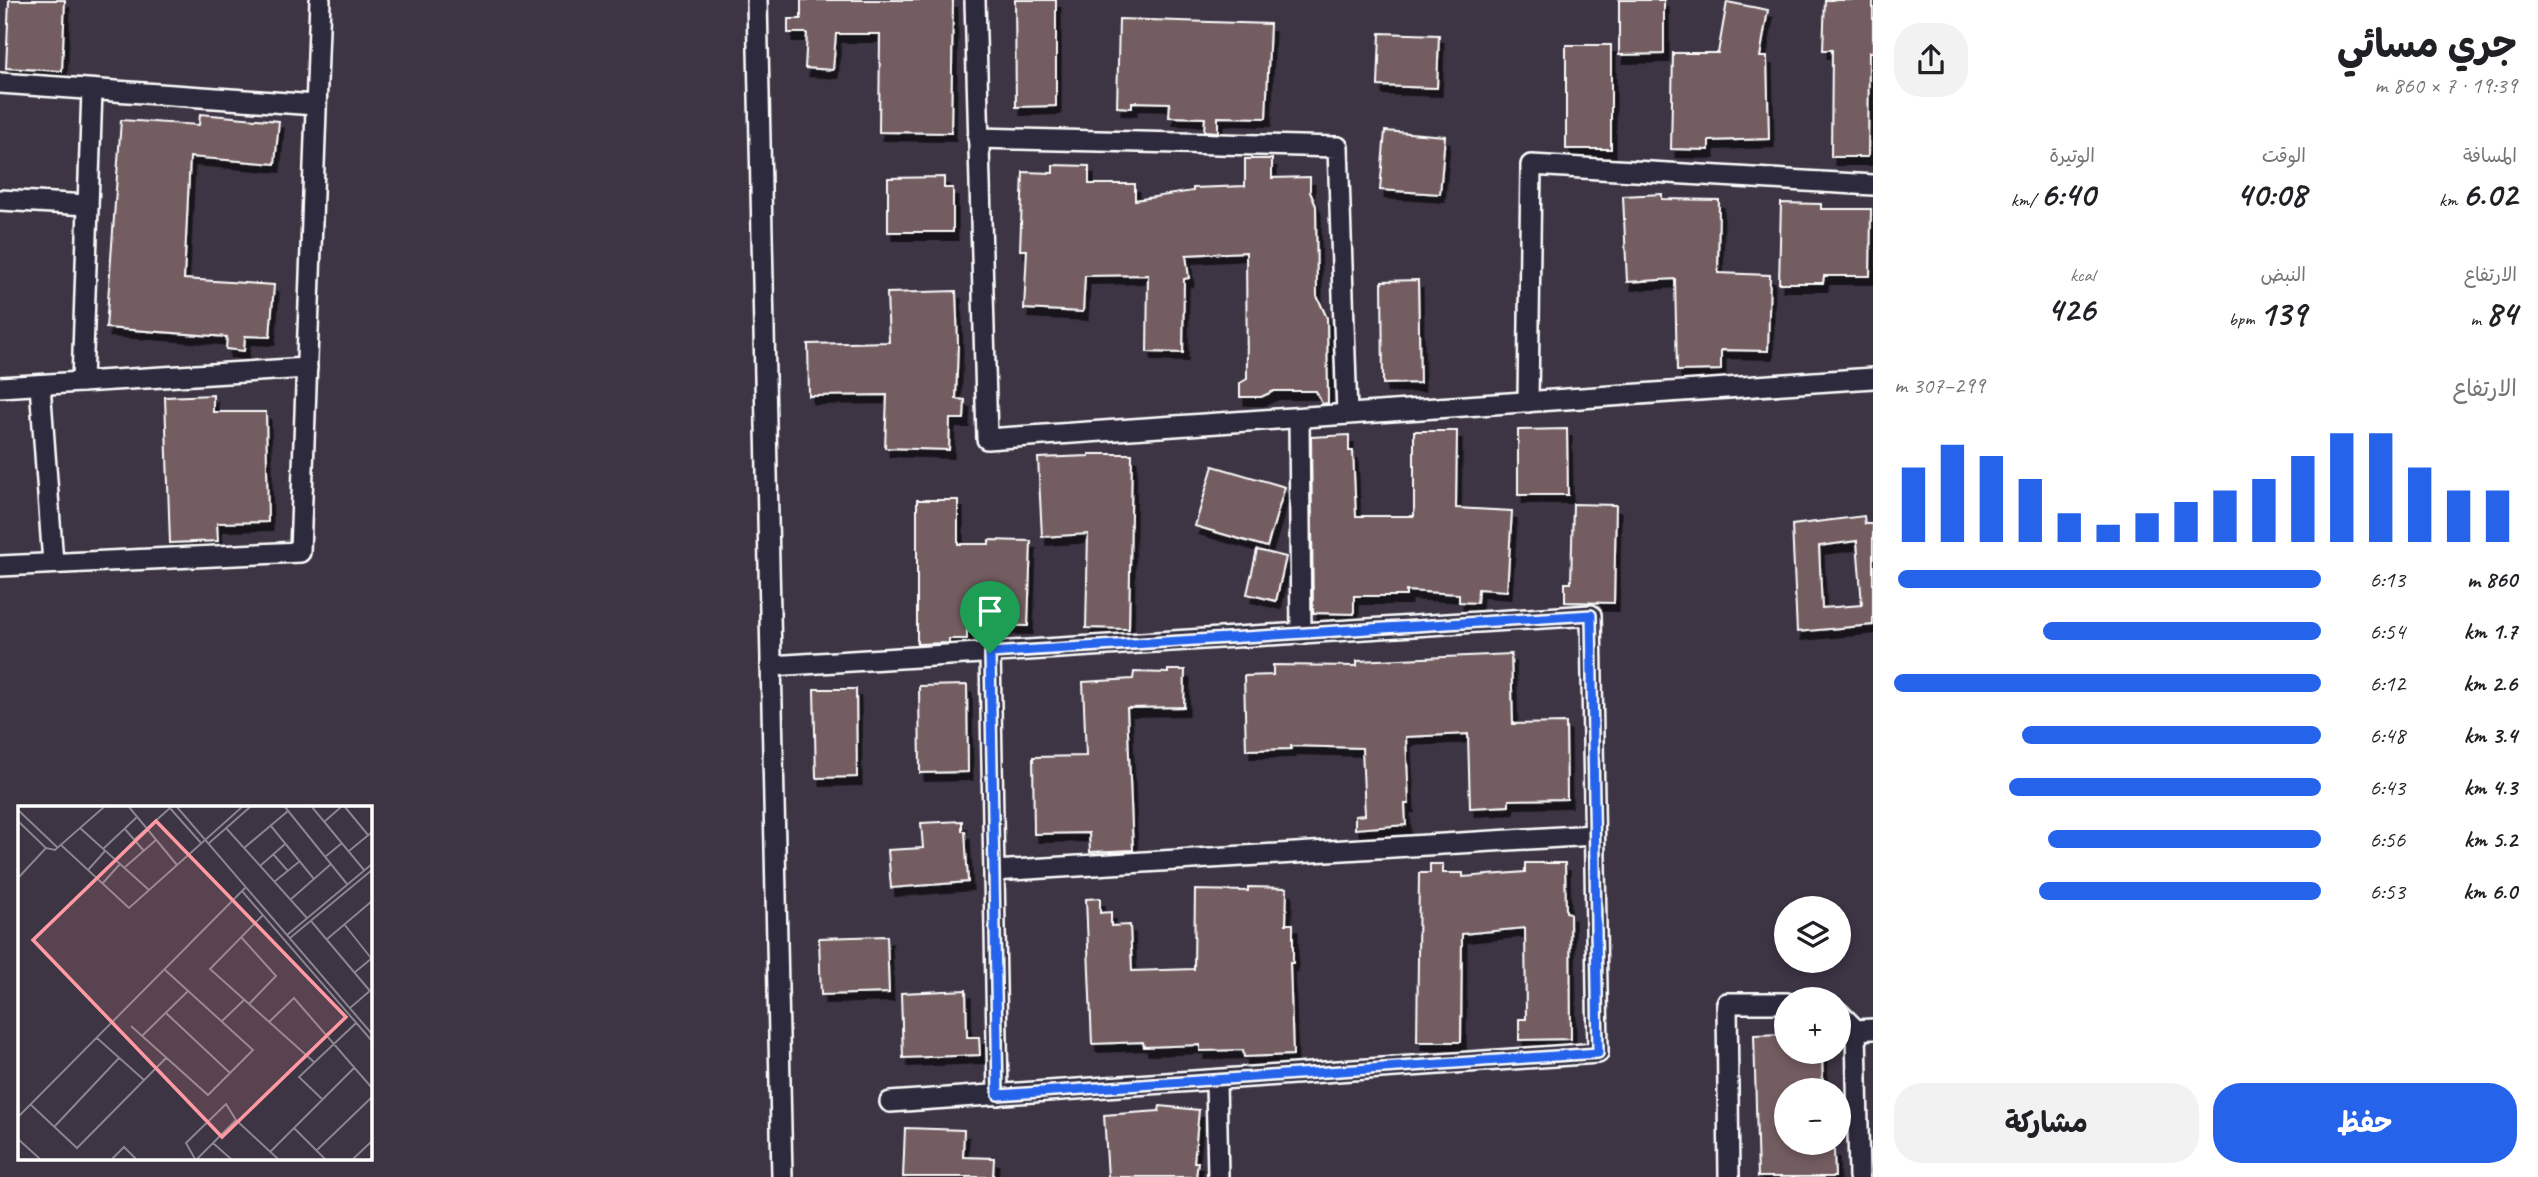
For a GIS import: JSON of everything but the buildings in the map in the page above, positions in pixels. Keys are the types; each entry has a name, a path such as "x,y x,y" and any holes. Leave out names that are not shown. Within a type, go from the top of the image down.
{"street":[{"path":"0,566 300,552 320,0"},
{"path":"757,0 782,1177"},
{"path":"975,0 987,439 1873,378"},
{"path":"0,83 316,105"},
{"path":"82,382 92,89"},
{"path":"978,138 1338,147 1347,414"},
{"path":"1528,402 1531,165 1873,185"},
{"path":"0,200 88,205"},
{"path":"0,387 307,368"},
{"path":"40,385 53,563"},
{"path":"1299,418 1301,634"},
{"path":"771,666 1591,615 1598,1053 890,1102"},
{"path":"990,653 998,1095"},
{"path":"994,871 1594,835"},
{"path":"1729,1177 1727,1003 1774,1003"},
{"path":"1859,1177 1865,1029"},
{"path":"1216,1081 1218,1177"}],"route":[{"path":"1591,615 1598,1053 998,1095 990,653 1591,615"}]}
